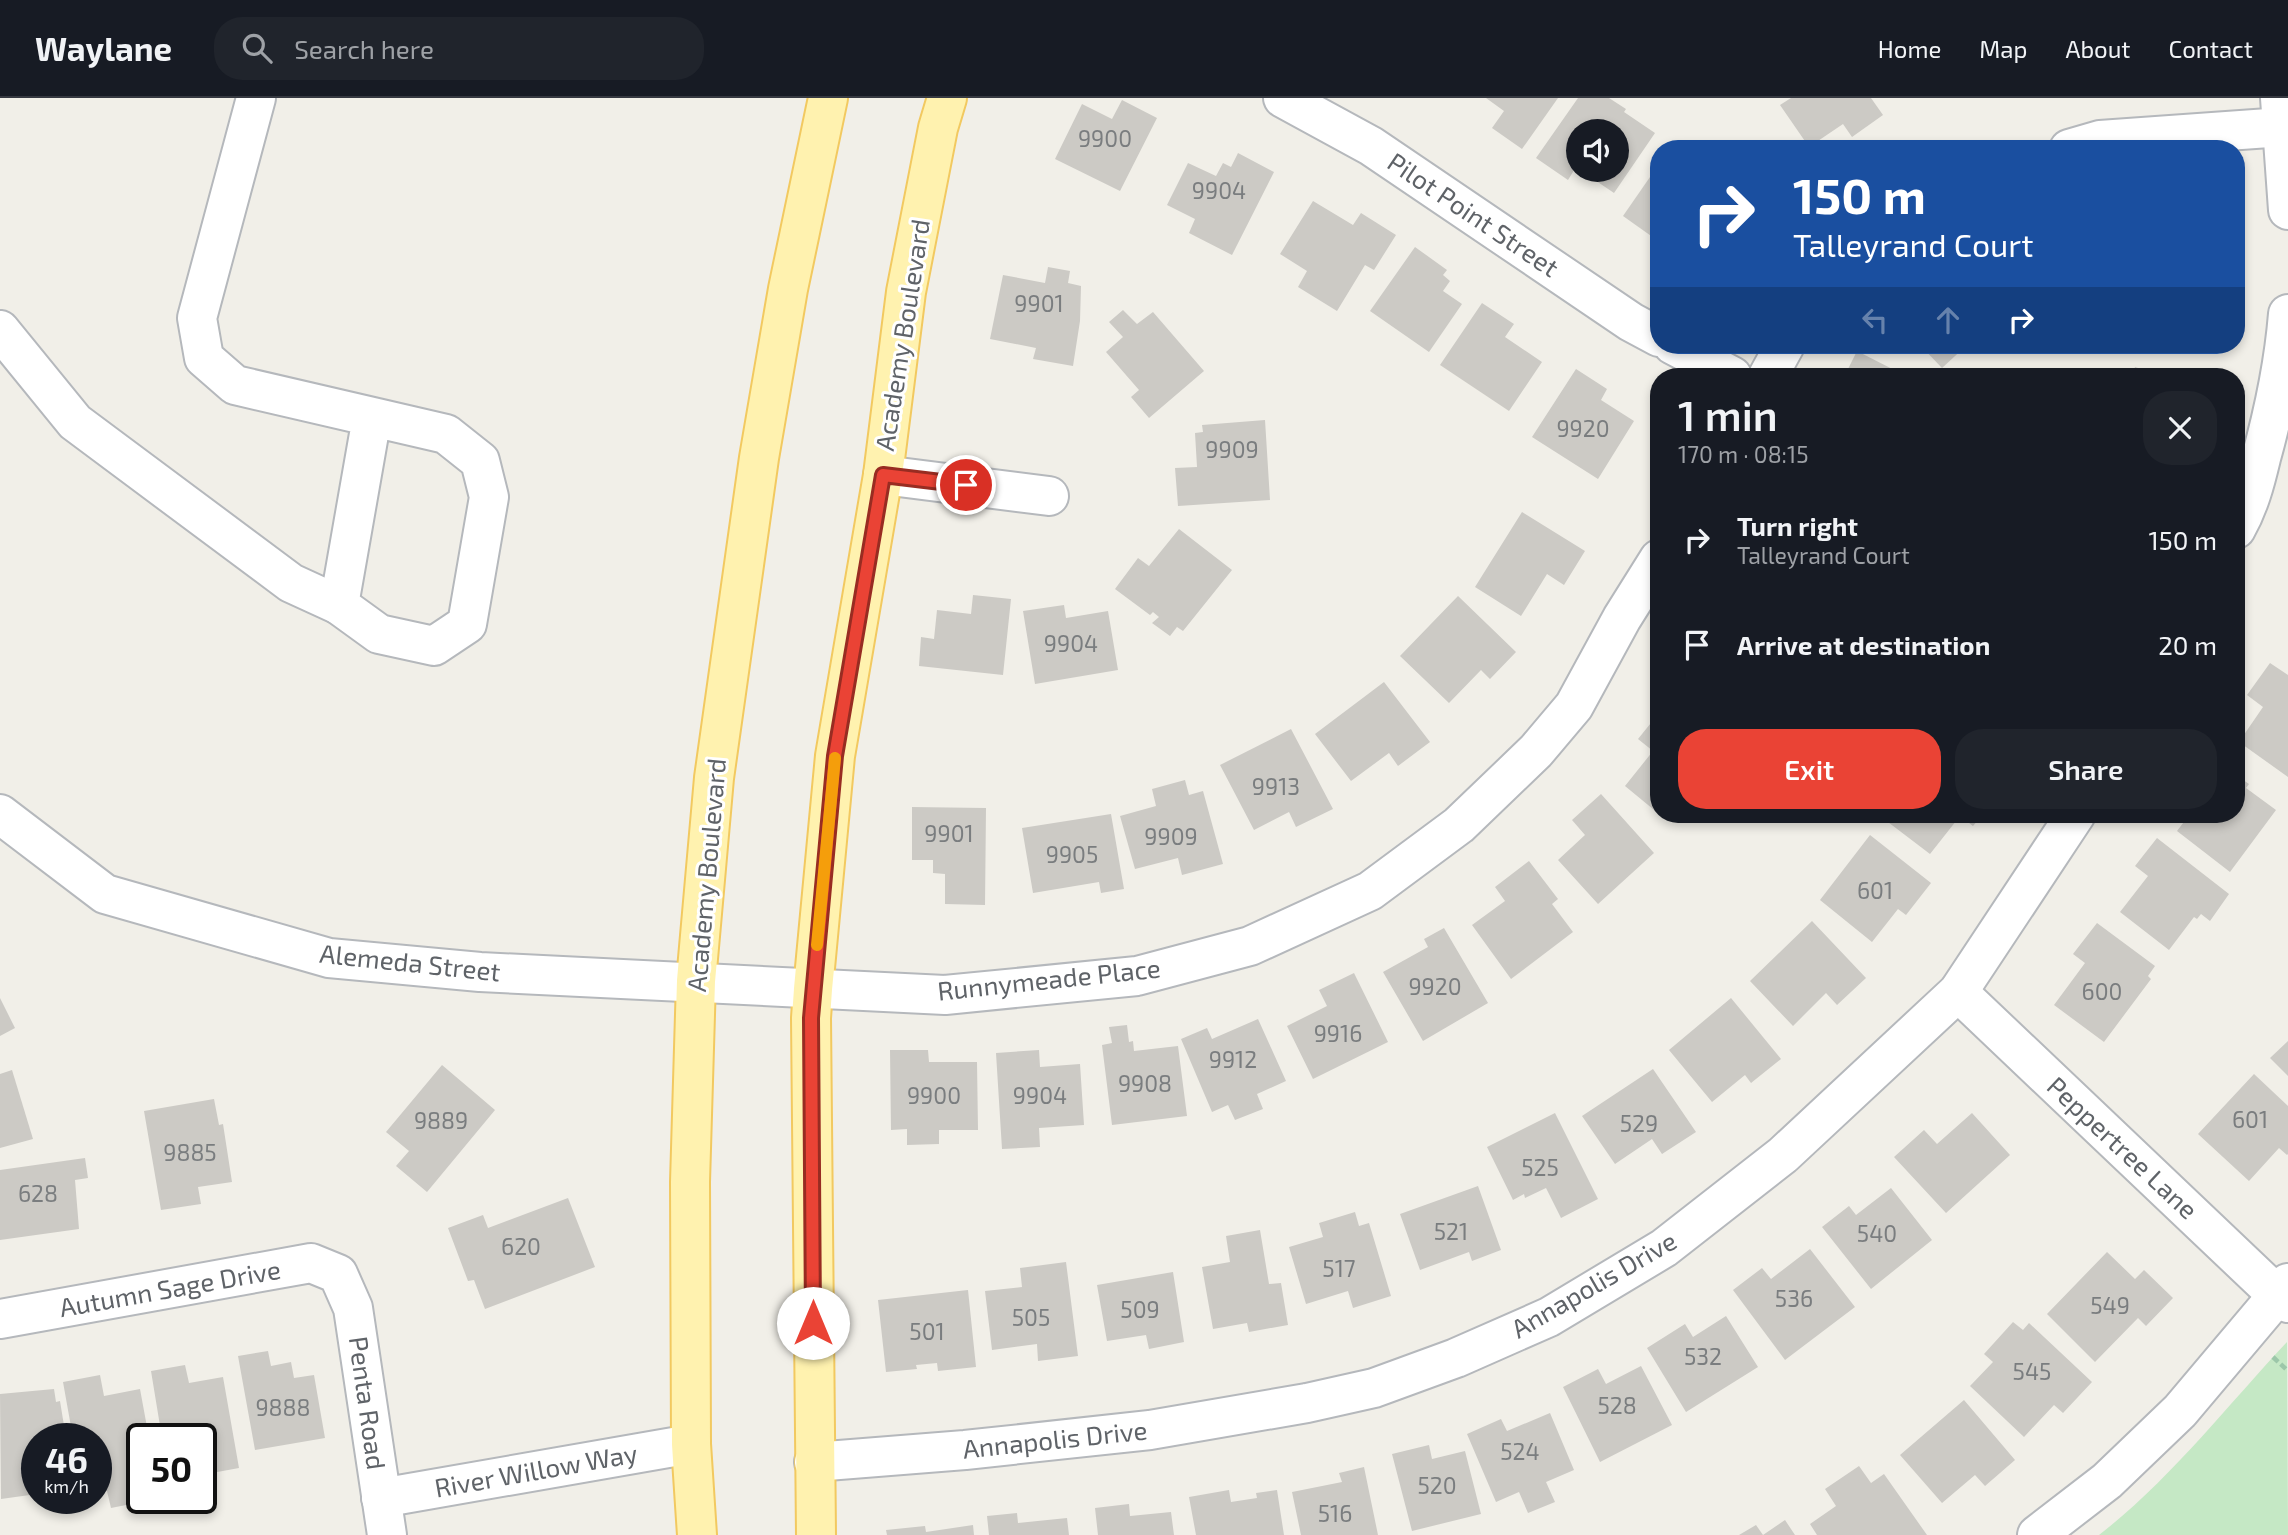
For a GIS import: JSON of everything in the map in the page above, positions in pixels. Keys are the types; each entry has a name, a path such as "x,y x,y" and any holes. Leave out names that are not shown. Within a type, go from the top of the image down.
{"main road":[{"name":"Academy Boulevard","path":"697,1535 691,1444 690,1182 696,981 714,778 759,458 788,289 828,98"},
{"name":"Academy Boulevard","path":"816,1535 811,1018 813,989 835,756 883,475 906,292 938,128 947,98"}],"street":[{"path":"0,330 75,422 291,583 339,605 379,634 434,646 467,624 489,497 480,461 446,434 235,385 204,358 197,318 256,98"},
{"name":"Pilot Point Street","path":"1283,98 1371,146 1650,332"},
{"path":"2100,140 2282,112 2288,210"},
{"path":"2245,512 2272,421 2288,314"},
{"path":"1690,354 1717,368"},
{"path":"339,605 372,417"},
{"path":"883,475 1049,496"},
{"name":"Runnymeade Place","path":"813,989 945,995 1137,976 1250,946 1370,891 1459,825 1536,751 1574,706 1650,573"},
{"name":"Alemeda Street","path":"0,814 105,894 329,958 480,972 813,989"},
{"name":"Annapolis Drive","path":"814,1462 965,1450 1150,1430 1230,1418 1374,1388 1456,1359 1549,1317 1664,1248 1783,1155 1958,992 2071,823"},
{"name":"Peppertree Lane","path":"1958,992 2284,1293"},
{"name":"Autumn Sage Drive","path":"0,1319 311,1264 338,1274"},
{"name":"Penta Road","path":"338,1274 353,1308 387,1535"},
{"path":"2037,1535 2107,1481 2180,1411 2284,1293"},
{"name":"River Willow Way","path":"381,1498 691,1444"}],"green space":[{"path":"2287,1342 2288,1535 2099,1535 2174,1467"}],"building":[{"path":"1486,98 1558,98 1522,149 1492,128 1504,111"},
{"path":"1578,98 1609,98 1655,133 1629,171 1629,119 1566,119 1566,179 1536,158"},
{"path":"1791,98 1871,98 1883,115 1852,137 1843,124 1819,140 1804,140 1780,105"},
{"path":"1122,100 1157,118 1120,191 1055,159 1082,104 1112,119"},
{"path":"1238,153 1274,172 1232,255 1189,233 1195,219 1167,205 1188,163 1216,176 1223,163 1231,167"},
{"path":"1650,177 1650,235 1623,216"},
{"path":"1598,182 1622,182 1614,193"},
{"path":"1313,201 1353,225 1361,213 1396,235 1374,270 1365,265 1337,311 1298,287 1307,271 1280,254"},
{"path":"1415,247 1447,270 1443,275 1450,281 1443,291 1462,304 1429,352 1370,311"},
{"path":"1048,267 1070,271 1068,283 1081,286 1080,321 1073,366 1033,359 1036,348 990,339 1003,275 1045,283"},
{"path":"1482,303 1514,324 1505,337 1542,362 1509,411 1440,365"},
{"path":"1123,310 1137,324 1153,312 1204,371 1149,418 1131,397 1139,390 1106,352 1123,337 1109,322"},
{"path":"1856,354 1863,354 1890,368 1848,368"},
{"path":"1929,354 1957,354 1942,368"},
{"path":"1576,369 1607,389 1601,400 1634,421 1598,479 1532,437"},
{"path":"1265,420 1270,500 1178,506 1175,468 1197,467 1195,433 1203,432 1202,425"},
{"path":"1522,512 1585,551 1564,585 1547,574 1521,616 1475,587"},
{"path":"1179,529 1232,570 1183,631 1177,627 1170,636 1152,623 1159,617 1153,612 1150,615 1115,589 1138,558 1149,566"},
{"path":"973,595 1011,599 1003,675 919,666 921,637 934,639 937,610 971,614"},
{"path":"1458,596 1516,652 1490,679 1481,670 1449,703 1400,656"},
{"path":"1064,605 1066,618 1108,611 1118,670 1035,684 1023,611"},
{"path":"2270,663 2288,675 2288,777 2245,746 2245,733 2263,707 2247,695"},
{"path":"1384,682 1430,742 1398,766 1389,753 1351,781 1315,734"},
{"path":"1650,724 1650,749 1638,739"},
{"path":"1291,729 1333,809 1296,827 1289,812 1254,830 1220,765"},
{"path":"1650,755 1650,807 1625,786"},
{"path":"1185,780 1189,795 1203,791 1223,864 1182,875 1178,858 1135,869 1120,816 1156,806 1152,789"},
{"path":"2245,781 2249,784 2246,788 2276,810 2230,872 2177,831 2183,823 2245,823"},
{"path":"1601,794 1654,853 1598,904 1558,860 1585,835 1572,820"},
{"path":"912,807 986,808 985,905 945,904 945,874 933,873 933,860 912,860"},
{"path":"1111,814 1124,889 1101,893 1099,882 1033,893 1022,828"},
{"path":"1889,823 1954,823 1930,854"},
{"path":"1870,835 1931,883 1906,915 1898,909 1872,942 1820,900"},
{"path":"2157,838 2229,894 2210,921 2201,914 2197,919 2194,917 2169,950 2120,912 2148,876 2135,866"},
{"path":"1529,861 1558,899 1552,904 1573,932 1511,979 1472,925 1505,901 1495,887"},
{"path":"1812,921 1866,978 1837,1005 1826,993 1793,1026 1750,981"},
{"path":"2097,923 2155,966 2148,976 2151,979 2104,1042 2054,1005 2085,963 2073,954"},
{"path":"1444,928 1488,1003 1423,1041 1383,972 1428,947 1424,939"},
{"path":"1354,973 1388,1042 1313,1079 1287,1026 1327,1006 1319,990"},
{"path":"0,998 15,1028 0,1036"},
{"path":"1731,998 1781,1059 1751,1083 1745,1075 1712,1102 1669,1050"},
{"path":"1258,1019 1286,1081 1257,1094 1263,1109 1235,1120 1228,1105 1212,1112 1181,1039 1207,1028 1212,1039"},
{"path":"1127,1025 1129,1042 1133,1041 1134,1051 1178,1046 1187,1116 1112,1125 1102,1045 1112,1043 1109,1027"},
{"path":"2288,1041 2288,1076 2270,1058"},
{"path":"890,1050 928,1050 929,1062 977,1062 978,1130 939,1130 939,1144 907,1145 907,1129 891,1130"},
{"path":"1039,1050 1040,1067 1080,1064 1084,1125 1039,1128 1040,1147 1002,1149 996,1053"},
{"path":"442,1065 495,1110 427,1192 396,1166 409,1151 386,1132"},
{"path":"1653,1069 1696,1132 1662,1154 1652,1139 1615,1164 1582,1116"},
{"path":"12,1070 33,1139 0,1148 0,1074"},
{"path":"2254,1074 2288,1106 2288,1154 2279,1148 2249,1181 2198,1134"},
{"path":"214,1099 219,1125 223,1124 232,1182 198,1187 201,1204 161,1210 144,1111"},
{"path":"1555,1113 1598,1199 1561,1218 1546,1188 1525,1198 1524,1194 1513,1200 1487,1147"},
{"path":"1972,1113 2010,1155 1946,1213 1894,1157 1924,1130 1937,1144"},
{"path":"85,1158 88,1178 75,1180 79,1229 0,1240 0,1170"},
{"path":"1478,1186 1501,1250 1472,1261 1469,1252 1420,1270 1400,1214"},
{"path":"1891,1188 1932,1240 1871,1289 1822,1227 1849,1206 1856,1215"},
{"path":"568,1198 595,1267 485,1309 474,1280 468,1281 448,1228 483,1215 488,1228"},
{"path":"1355,1212 1359,1226 1369,1223 1391,1296 1353,1308 1348,1291 1306,1304 1289,1247 1323,1237 1319,1223"},
{"path":"1260,1230 1269,1284 1281,1283 1288,1325 1249,1332 1247,1323 1213,1329 1202,1267 1230,1262 1226,1236"},
{"path":"1810,1249 1855,1307 1785,1360 1733,1290 1762,1268 1771,1279"},
{"path":"2107,1252 2135,1279 2144,1270 2173,1298 2146,1326 2138,1318 2095,1362 2047,1314"},
{"path":"1066,1262 1078,1356 1038,1361 1037,1344 992,1350 985,1291 1022,1287 1020,1268"},
{"path":"1173,1272 1184,1342 1149,1349 1146,1335 1107,1341 1097,1285"},
{"path":"968,1290 976,1367 938,1371 937,1363 916,1365 917,1369 886,1372 878,1300"},
{"path":"1726,1316 1758,1367 1686,1412 1647,1348 1685,1324 1693,1337"},
{"path":"2013,1322 2023,1330 2029,1323 2092,1382 2063,1413 2054,1405 2024,1437 1970,1386 1993,1362 1984,1354"},
{"path":"268,1351 271,1366 291,1362 294,1378 314,1375 325,1438 255,1450 238,1356"},
{"path":"185,1365 189,1383 223,1377 239,1468 217,1472 217,1423 160,1423 151,1371"},
{"path":"1641,1366 1672,1425 1600,1462 1563,1387 1598,1369 1606,1384"},
{"path":"100,1375 104,1396 140,1389 146,1423 126,1423 126,1505 112,1508 112,1423 70,1423 63,1382"},
{"path":"54,1389 56,1402 60,1401 64,1423 21,1423 21,1496 1,1499 0,1394"},
{"path":"1964,1400 2015,1460 1985,1486 1975,1475 1942,1503 1900,1455"},
{"path":"1550,1413 1574,1470 1546,1482 1555,1502 1528,1513 1519,1492 1496,1502 1467,1434 1501,1419 1507,1431"},
{"path":"1429,1445 1432,1459 1465,1451 1481,1514 1412,1531 1392,1454"},
{"path":"1859,1466 1871,1483 1884,1474 1927,1535 1817,1535 1810,1524 1836,1506 1825,1489"},
{"path":"1364,1467 1378,1535 1301,1535 1292,1492 1342,1482 1339,1473"},
{"path":"1229,1490 1231,1502 1257,1498 1256,1493 1277,1490 1284,1535 1196,1535 1189,1497"},
{"path":"1129,1504 1130,1516 1171,1512 1174,1535 1098,1535 1095,1508"},
{"path":"1017,1513 1018,1523 1067,1518 1069,1535 989,1535 987,1516"},
{"path":"1785,1520 1795,1535 1763,1535"},
{"path":"973,1525 974,1535 887,1535 886,1530 925,1526 926,1532"},
{"path":"1756,1525 1763,1535 1739,1535"}],"slow traffic":[{"path":"817,945 835,758"}],"route":[{"path":"813,1323 811,1018 835,756 883,475 966,485"}]}
